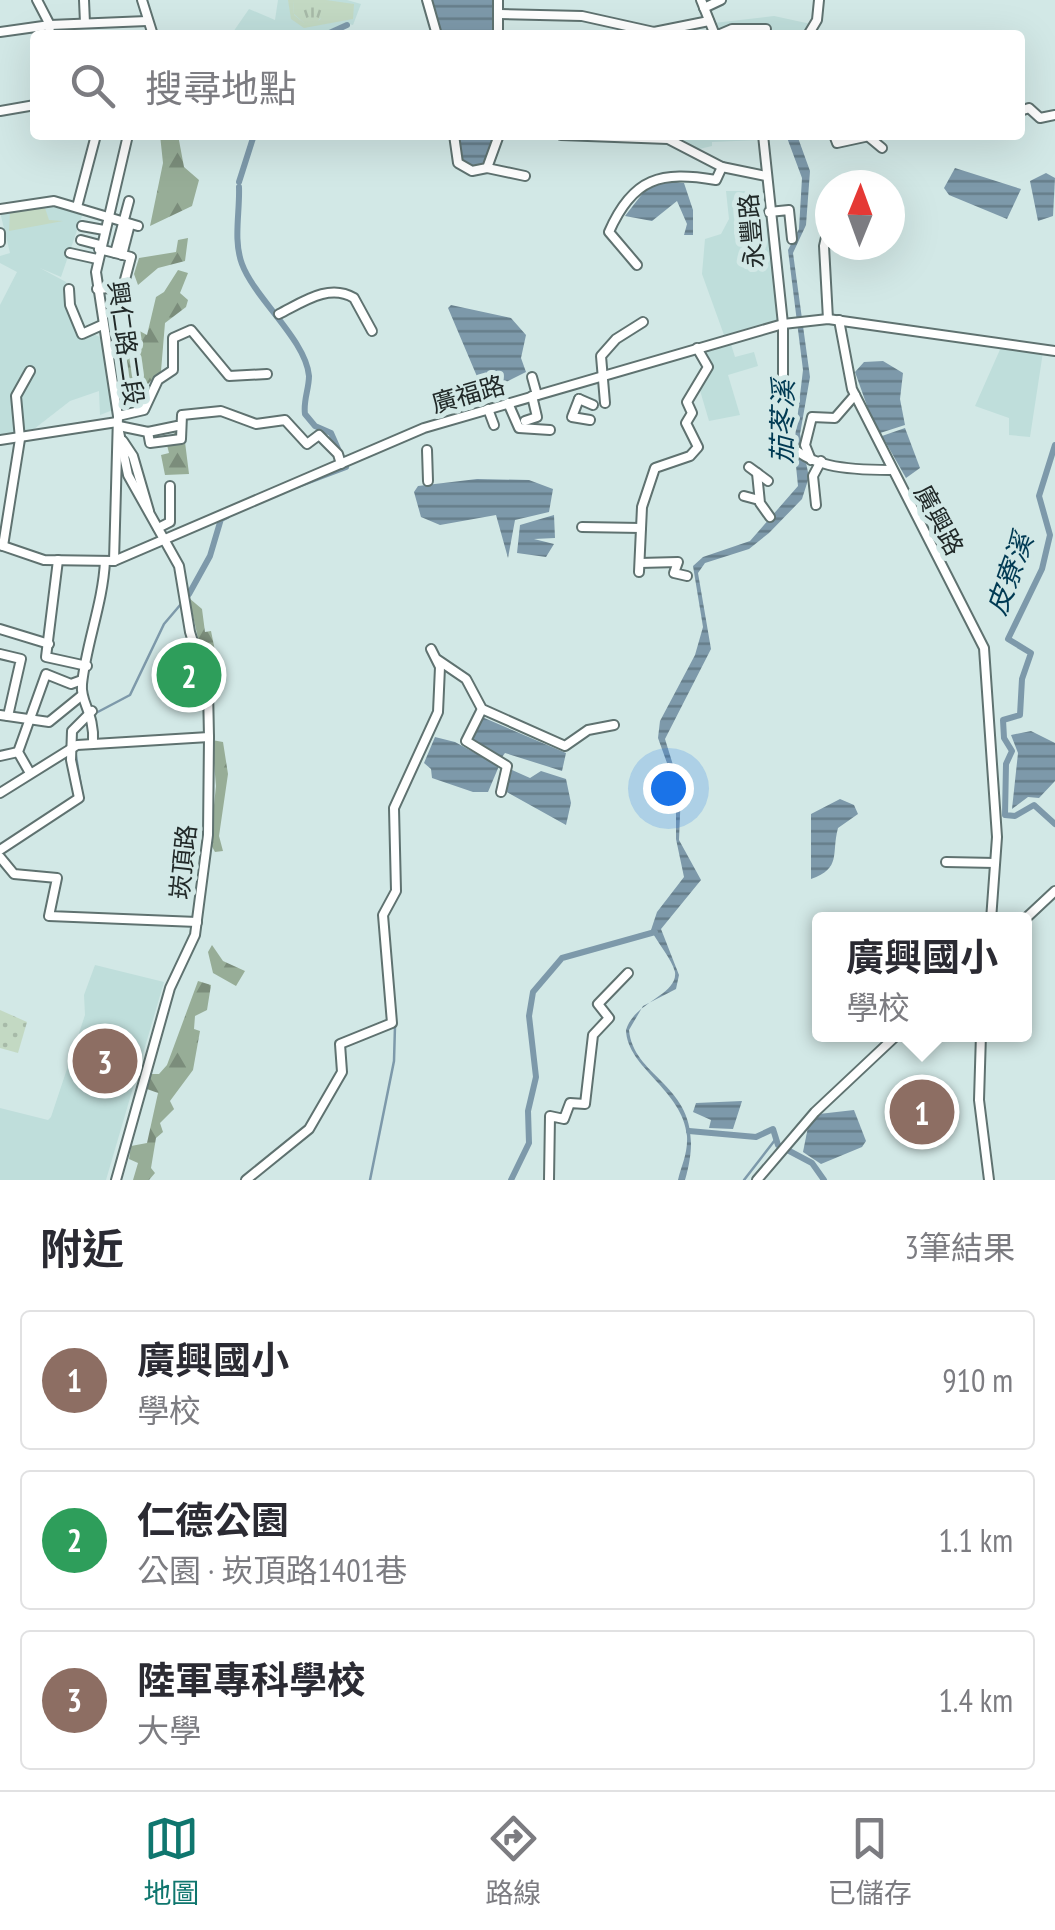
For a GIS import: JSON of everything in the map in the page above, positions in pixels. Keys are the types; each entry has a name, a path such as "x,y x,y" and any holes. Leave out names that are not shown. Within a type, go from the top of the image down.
{"street":[{"path":"37,0 50,24 49,30"},
{"path":"84,0 85,23"},
{"path":"142,0 152,30"},
{"path":"428,0 436,30"},
{"path":"498,0 498,30"},
{"path":"714,30 702,4 721,0"},
{"path":"811,30 817,20 819,0"},
{"path":"500,14 582,16 645,30"},
{"path":"0,32 50,24 147,21"},
{"path":"664,30 709,21"},
{"path":"730,30 766,29"},
{"path":"0,110 30,106"},
{"path":"1025,109 1040,118 1055,114"},
{"path":"77,207 95,140"},
{"name":"興仁路二段","path":"81,696 110,561 118,421 97,288 99,251 127,140"},
{"path":"455,140 460,168 472,172 487,168 525,176"},
{"path":"487,168 497,140"},
{"path":"670,140 722,167 766,176"},
{"name":"永豐路","path":"763,140 783,324 783,433 797,454 816,460"},
{"path":"875,140 882,148"},
{"path":"637,265 609,232 626,201 656,178 696,175 716,180 722,167"},
{"path":"0,209 47,200 130,224"},
{"path":"119,254 130,224 128,201"},
{"path":"770,212 789,210 792,240"},
{"path":"82,226 104,230"},
{"path":"0,234 0,242"},
{"path":"81,240 99,251"},
{"path":"70,252 99,251 131,257 123,287 97,288"},
{"path":"825,260 828,319"},
{"path":"69,289 70,305 82,334 102,325"},
{"path":"279,314 316,296 336,292 354,298 372,330"},
{"name":"廣福路","path":"110,561 166,541 424,428 783,324 839,320 1055,351"},
{"name":"廣興路","path":"839,320 855,395 984,648 995,863 991,912"},
{"path":"605,403 601,356 616,339 643,322"},
{"path":"0,440 20,440 118,421 144,410 158,380 174,366 173,338 191,330 229,376 267,374"},
{"path":"687,576 674,573 678,562 640,568 642,507 655,468 690,456 698,446 686,423 692,412 687,402 708,367 698,348"},
{"path":"30,371 16,396 20,440 2,545 27,556 110,561"},
{"path":"525,421 538,418 532,376"},
{"path":"576,384 579,399 572,418 590,420"},
{"path":"855,395 835,418 812,418 805,446 816,460 890,470"},
{"path":"579,399 592,406"},
{"path":"508,403 518,428 550,430"},
{"path":"488,409 494,425"},
{"path":"148,432 150,444 178,441 182,415 221,410 256,424 290,422 307,444 319,435 338,454 342,464"},
{"path":"118,421 148,432 177,426"},
{"name":"崁頂路","path":"116,1180 170,988 190,949 196,922 208,820 209,736 208,689 179,566 128,474 118,421"},
{"path":"426,450 428,481"},
{"path":"816,460 816,505"},
{"path":"768,481 753,470 759,500 770,517"},
{"path":"158,528 170,522 170,486"},
{"path":"744,496 759,500"},
{"path":"582,527 642,528"},
{"path":"58,560 46,658 86,666"},
{"path":"0,629 50,644"},
{"path":"431,648 438,660 466,679 482,709 567,746 588,730 614,725"},
{"path":"0,654 21,659 4,716 49,722 81,696 92,712 93,743"},
{"path":"246,1180 309,1129 342,1072 340,1044 390,1026 383,915 396,891 394,808 438,712 438,660"},
{"path":"18,752 46,674 72,684 82,680"},
{"path":"177,690 208,689"},
{"path":"482,709 466,742 507,766 501,792"},
{"path":"92,712 72,730 70,747 79,798 0,854 14,874 57,878 48,915 196,922"},
{"path":"0,793 70,747 209,736"},
{"path":"0,756 18,752"},
{"path":"18,752 30,773"},
{"path":"946,862 995,863"},
{"path":"1032,913 1054,895"},
{"path":"549,1180 550,1116 564,1119 570,1104 585,1104 595,1048 593,1035 608,1018 598,1004 628,974"},
{"path":"757,1180 821,1105 889,1042"},
{"path":"981,1042 979,1100 990,1180"}],"shaded area":[{"path":"278,0 347,0 361,4 353,25 345,23 329,30 234,30 249,9 275,20"},
{"path":"429,0 495,0 495,30 438,30"},
{"path":"774,16 811,24 809,30 717,30 714,23"},
{"path":"456,140 495,140 485,168 463,169"},
{"path":"665,140 760,140 712,142 712,146 695,150"},
{"path":"788,140 799,140 810,171 806,225 793,253 810,377 800,434 809,477 802,499 769,533 749,549 705,563 698,573 711,649 665,739 681,791 679,840 701,880 661,929 679,975 676,989 650,1002 670,987 675,972 651,930 657,912 684,877 676,839 676,788 658,738 660,721 695,655 703,627 693,566 703,557 750,541 798,486 794,446 803,370 788,250 799,229 802,178"},
{"path":"955,168 1021,189 1007,219 949,195 944,188"},
{"path":"1046,173 1055,178 1053,216 1038,221 1030,181"},
{"path":"668,181 684,183 693,210 693,235 684,235 687,224 677,201 652,221 625,216 646,189"},
{"path":"726,191 765,191 779,319 724,335 702,274 705,239 721,234 729,219"},
{"path":"41,203 83,213 61,277 40,268 66,282 67,305 82,338 91,333 102,338 113,410 100,415 99,391 70,401 25,436 0,439 0,305 17,272 0,263 0,256 10,253 0,212"},
{"path":"451,305 511,318 526,335 521,358 526,372 484,393 448,308"},
{"path":"730,341 735,357 754,352 758,366 728,375 740,415 709,421 699,387 711,365 701,349"},
{"path":"1002,345 1043,352 1030,437 1009,435 1009,418 975,406"},
{"path":"883,361 903,373 900,399 905,425 877,434 855,372 864,362"},
{"path":"905,428 920,468 906,478 882,436"},
{"path":"477,479 529,480 553,489 549,512 515,520 508,558 496,515 440,525 421,517 414,492 418,486"},
{"path":"554,515 555,538 534,539 554,544 546,557 517,553 520,525"},
{"path":"482,717 566,753 562,771 505,753 502,757 475,744 472,736"},
{"path":"1031,731 1055,743 1055,781 1039,798 1028,797 1012,809 1018,753 1011,735"},
{"path":"435,737 455,742 499,766 488,792 473,792 432,778 431,769 424,763"},
{"path":"512,770 530,778 541,771 566,779 571,803 566,825 505,791"},
{"path":"840,799 854,805 858,814 838,828 831,865 811,879 811,814"},
{"path":"95,965 164,982 106,1180 0,1180 0,1108 48,1120 51,1117 85,1015 84,995"},
{"path":"641,1009 629,1030 634,1048 681,1105 689,1124 691,1148 685,1180 678,1180 687,1142 683,1120 629,1044 626,1030"},
{"path":"913,1081 941,1098 931,1121 915,1125 906,1122 913,1095 898,1089"},
{"path":"742,1101 733,1129 709,1128 711,1120 693,1112 696,1103"},
{"path":"854,1110 866,1141 862,1147 821,1164 803,1152 809,1122 819,1114"}],"green space":[{"path":"288,0 293,0 294,15 304,23 320,20 326,0 354,4 353,19 304,28 291,19"},
{"path":"293,0 326,0 325,13 316,23 304,23 294,14"},
{"path":"161,140 179,140 184,167 199,180 192,206 150,226 163,163"},
{"path":"44,205 49,220 63,221 9,231 10,212"},
{"path":"188,238 185,261 158,268 138,285 134,274 139,258 176,252 178,240"},
{"path":"178,270 188,273 180,293 188,300 186,307 165,323 161,371 136,396 128,392 131,382 120,379 113,337 134,328 147,335 156,297 164,292"},
{"path":"183,426 189,474 165,475 161,455 169,453 167,445 160,445"},
{"path":"189,598 202,609 205,632 211,631 223,690 211,696"},
{"path":"212,740 223,742 228,774 219,836 223,851 215,852 210,843 216,786"},
{"path":"212,945 223,961 245,971 236,986 213,973 208,952"},
{"path":"198,981 211,985 207,1010 195,1016 194,1029 200,1031 193,1070 170,1101 174,1109 160,1123 163,1132 156,1138 151,1168 155,1173 149,1180 133,1180 138,1163 129,1159 131,1146 147,1143 158,1093 147,1089 150,1074 159,1074 167,1065"},
{"path":"0,1010 27,1022 18,1053 0,1048"}],"waterway":[{"path":"336,30 347,25"},
{"path":"239,182 252,140"},
{"path":"239,187 237,236 242,264 299,348 309,376 305,414 315,426 331,433 346,467 293,487"},
{"name":"皮寮溪","path":"1055,445 1039,496 1050,535 1042,569 1008,639 1031,653 1022,679 1020,715 1003,720 1004,738 1012,751 1006,764 1005,815 1015,816 1034,805 1055,824"},
{"path":"189,594 210,556 221,519 227,516"},
{"path":"94,714 130,695 164,624 181,604"},
{"path":"75,750 82,793"},
{"path":"511,1180 529,1143 528,1111 536,1077 529,1016 533,992 562,958 655,932"},
{"path":"389,946 391,973"},
{"path":"370,1180 394,1061 395,1026"},
{"path":"689,1131 756,1137 773,1129 778,1145 812,1163 824,1180"},
{"path":"744,1180 775,1140"}],"place":[{"name":"仁德公園","path":"189,675"},
{"name":"陸軍專科學校","path":"105,1061"},
{"name":"廣興國小","path":"922,1112"}],"water label":[{"name":"茄苳溪","path":"782,422"}]}
